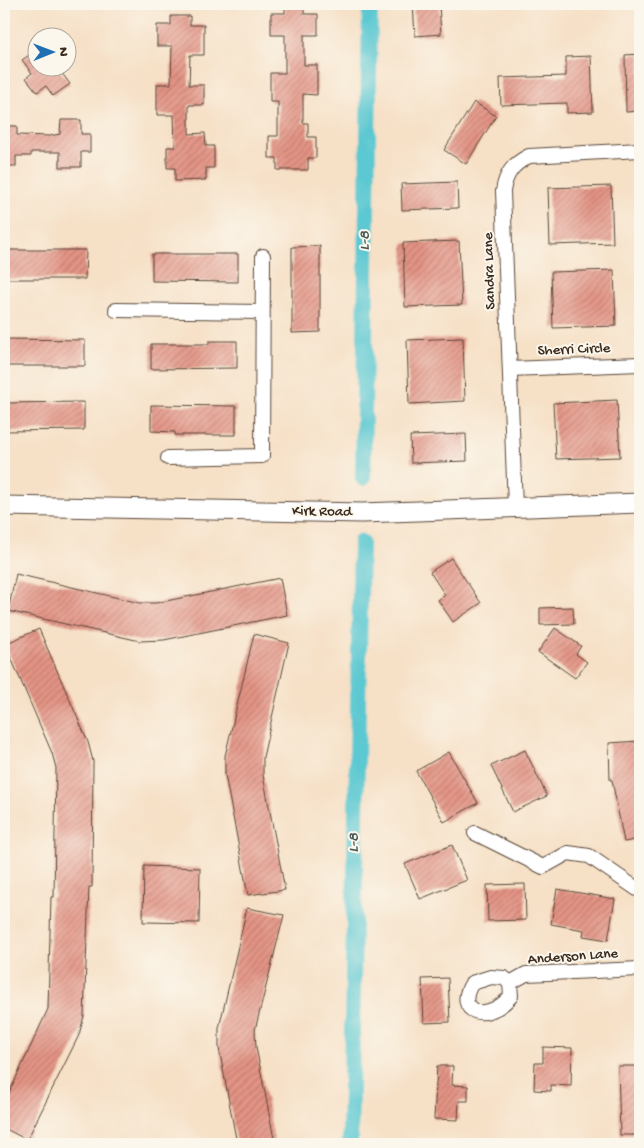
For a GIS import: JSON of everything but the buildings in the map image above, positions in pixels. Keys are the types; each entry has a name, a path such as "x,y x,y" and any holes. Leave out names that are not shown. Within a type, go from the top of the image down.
{"street":[{"name":"Sandra Lane","path":"515,507 503,191 510,169 524,158 540,153 640,150"},
{"path":"168,458 262,456 263,256"},
{"path":"116,310 262,312"},
{"name":"Sherri Circle","path":"510,369 640,364"},
{"name":"Kirk Road","path":"4,506 362,513 640,503"},
{"path":"475,833 543,867 568,853 589,856 640,891"},
{"name":"Anderson Lane","path":"510,983 526,974 640,969"}],"waterway":[{"name":"L-8","path":"363,478 370,4"},
{"name":"L-8","path":"350,1144 361,542"}]}
